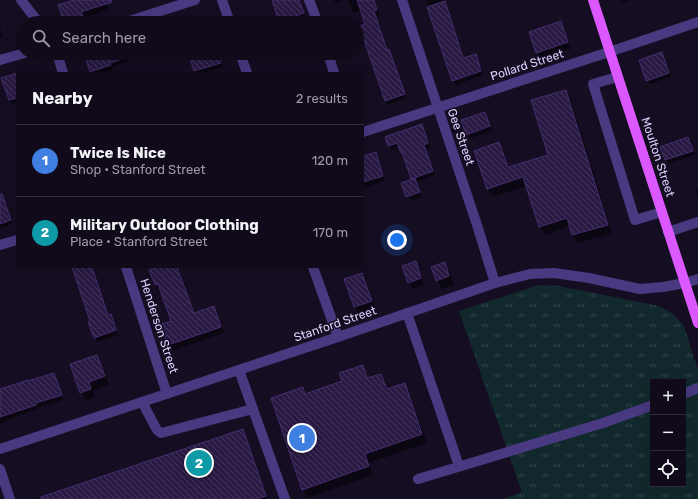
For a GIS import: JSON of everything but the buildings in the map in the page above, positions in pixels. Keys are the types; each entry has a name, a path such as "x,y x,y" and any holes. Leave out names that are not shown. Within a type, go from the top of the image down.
{"main road":[{"name":"Moulton Street","path":"593,0 698,323"}],"street":[{"path":"21,0 34,16"},
{"path":"145,16 195,0"},
{"path":"222,0 228,16"},
{"path":"309,0 315,16"},
{"name":"Gee Street","path":"402,0 495,284"},
{"name":"Pollard Street","path":"364,132 698,22"},
{"path":"0,60 16,56"},
{"path":"58,60 63,72"},
{"path":"242,60 247,72"},
{"path":"330,60 334,72"},
{"path":"618,77 593,84 635,220 662,212"},
{"path":"668,232 698,222"},
{"path":"0,245 16,240"},
{"name":"Henderson Street","path":"126,268 167,394"},
{"path":"313,268 338,337"},
{"name":"Stanford Street","path":"0,449 407,313 530,274 554,273 589,278 640,289 663,287 698,279"},
{"path":"407,313 459,466"},
{"path":"239,370 285,499"},
{"path":"686,393 698,388"},
{"path":"142,402 157,430 161,433 253,409"},
{"path":"418,479 603,423 650,406"},
{"path":"0,469 10,499"}],"green space":[{"path":"539,285 558,286 659,306 672,313 684,326 698,370 698,499 503,499 522,492 459,311"}],"place":[{"name":"Twice Is Nice","path":"302,438"},
{"name":"Military Outdoor Clothing","path":"199,463"}]}
